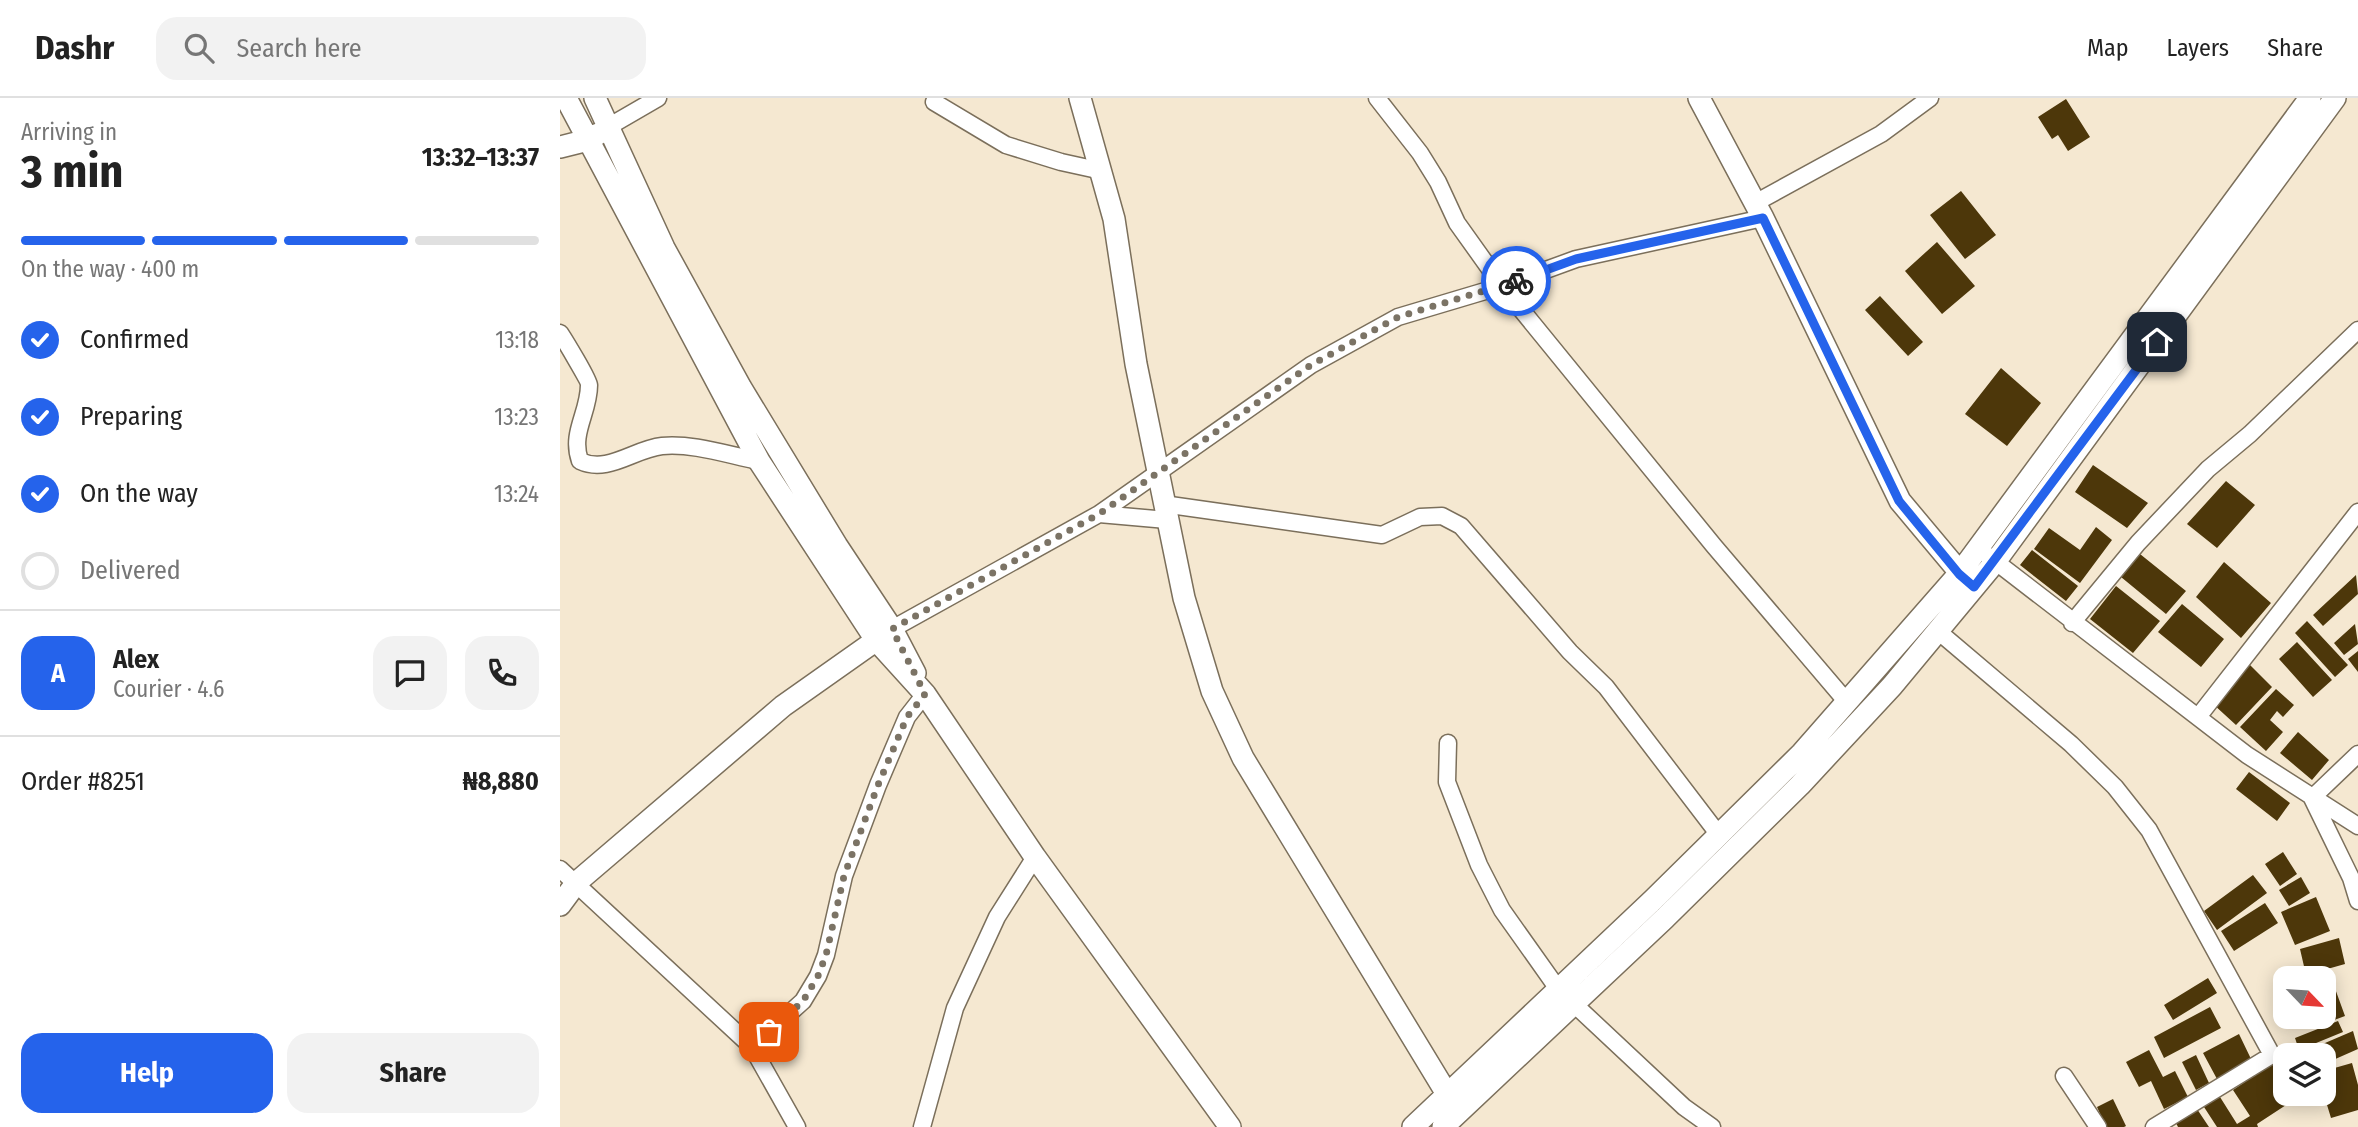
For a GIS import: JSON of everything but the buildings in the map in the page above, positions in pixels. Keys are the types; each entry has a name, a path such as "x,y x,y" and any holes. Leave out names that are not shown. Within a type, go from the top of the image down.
{"main road":[{"path":"566,98 759,461 884,635 1035,857 1230,1127"},
{"path":"595,98 664,248 741,388 837,546 884,635"},
{"path":"1080,98 1114,219 1121,280 1157,473 1184,598 1212,691 1243,758 1447,1094"},
{"path":"1699,98 1759,211 1899,501 1967,581"},
{"path":"1987,555 2310,98"},
{"path":"1413,1127 1719,835 1802,753 1846,701 1967,581 2335,98"},
{"path":"560,147 588,141 608,127"},
{"path":"1443,1127 1800,785 1939,632 1967,581"},
{"path":"560,905 577,882 783,706 884,635"}],"street":[{"path":"608,127 658,98"},
{"path":"1377,98 1419,153 1457,223 1502,286 1714,546 1846,701"},
{"path":"884,635 1099,514 1311,365 1398,317 1502,286 1576,259 1759,211 1881,134 1930,98"},
{"path":"934,102 1006,145 1102,171"},
{"path":"2072,623 2138,543 2208,469 2250,434 2358,330"},
{"path":"560,333 567,349 585,372 589,385 575,446 580,461 592,466 608,464 661,446 683,446 759,461"},
{"path":"1099,514 1165,512 1382,535 1420,517 1442,516 1461,526 1570,652 1606,687 1719,835"},
{"path":"2198,717 2358,512"},
{"path":"1987,555 2247,755 2358,826"},
{"path":"1939,632 2071,744 2115,787 2148,830 2272,1055 2154,1127"},
{"path":"752,1047 803,1001 818,976 826,955 844,876 878,785 907,717 925,694"},
{"path":"1448,743 1447,782 1479,866 1502,910 1558,989"},
{"path":"2312,798 2358,754"},
{"path":"2312,798 2351,878 2358,901"},
{"path":"922,1127 955,1008 997,917 1035,857"},
{"path":"560,869 752,1047 797,1127"},
{"path":"1574,1004 1684,1107 1713,1127"},
{"path":"2064,1076 2098,1127"}],"way so far":[{"path":"769,1032 803,1001 818,976 826,955 844,876 878,785 907,717 925,694 892,629 1099,514 1311,365 1398,317 1516,281"}],"route":[{"path":"1516,281 1576,259 1763,218 1899,501 1959,574 1974,587 2157,342"}]}
